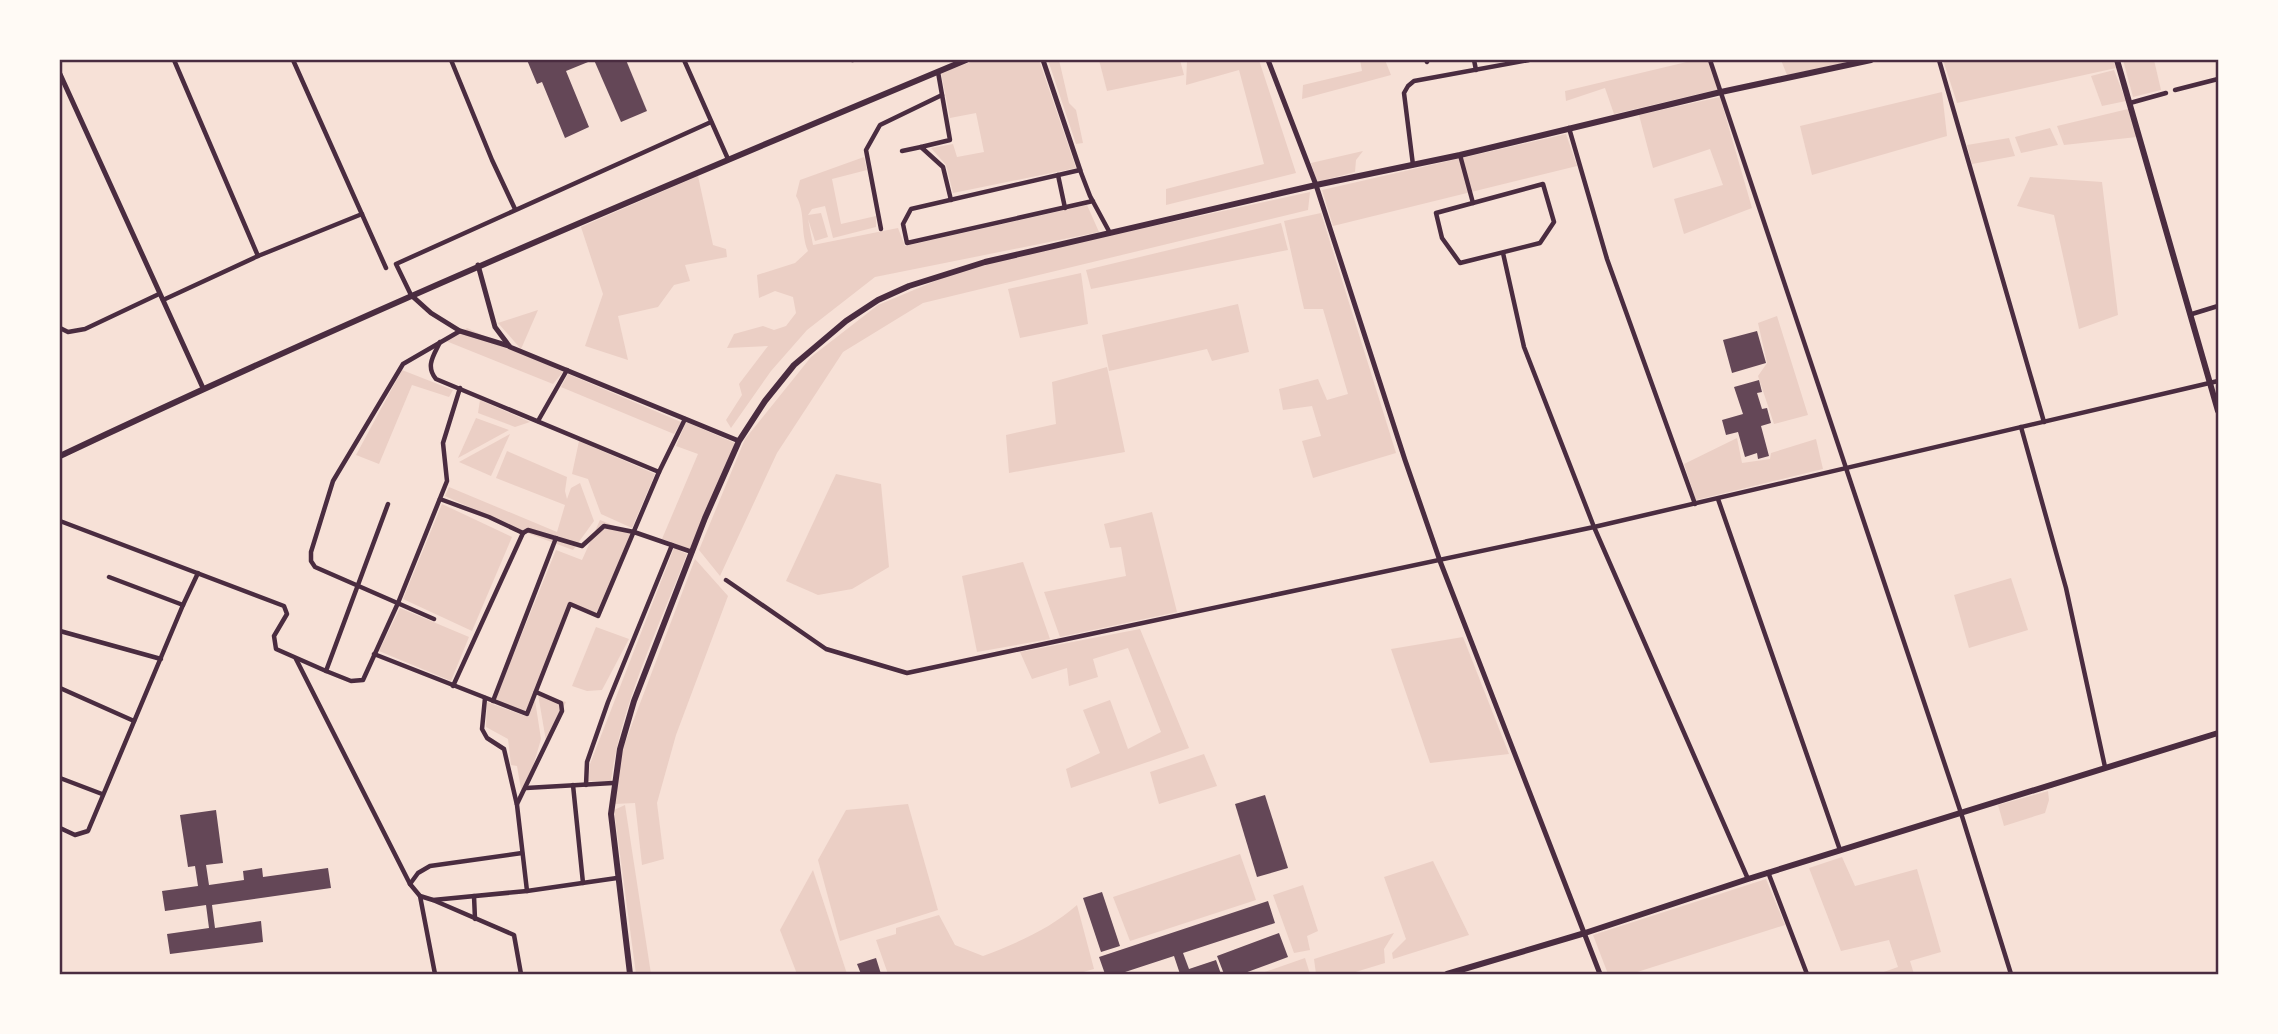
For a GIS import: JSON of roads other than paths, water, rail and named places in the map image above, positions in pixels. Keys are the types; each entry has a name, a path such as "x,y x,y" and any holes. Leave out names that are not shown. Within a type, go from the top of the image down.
{"main road":[{"path":"60,456 203,388 478,265 967,60"},
{"path":"630,975 611,814 613,783 634,701 738,441 793,365 829,335 878,300 942,274 1721,92 1871,60"},
{"path":"2117,60 2192,314 2215,382 2218,411"},
{"path":"1447,975 1585,933 1768,872 2218,733"}],"street":[{"path":"174,60 258,256"},
{"path":"293,60 386,268"},
{"path":"451,60 515,209"},
{"path":"684,60 728,159"},
{"path":"1043,60 1080,170 1110,233"},
{"path":"1268,60 1316,186 1440,561 1600,975"},
{"path":"1474,60 1476,70"},
{"path":"1413,165 1404,93 1408,86 1414,82 1529,60"},
{"path":"1710,60 1961,813 2011,975"},
{"path":"1939,60 2044,422"},
{"path":"902,151 950,140 938,72"},
{"path":"60,74 203,388"},
{"path":"2175,90 2218,79"},
{"path":"2130,103 2166,93"},
{"path":"881,229 866,150 880,125 942,94"},
{"path":"711,122 396,264 411,295 431,313 460,331 510,347 738,441"},
{"path":"1569,128 1607,259 1695,504"},
{"path":"921,147 943,167 951,200"},
{"path":"1460,155 1473,203"},
{"path":"1080,170 911,209 903,224 907,243 1093,201"},
{"path":"1058,175 1065,208"},
{"path":"1544,184 1554,222 1540,243 1460,263 1442,237 1436,213 1473,203 1544,184"},
{"path":"60,328 68,332 85,329 362,214"},
{"path":"1503,253 1524,347 1594,527 1748,879"},
{"path":"478,265 495,327 510,347"},
{"path":"2192,314 2218,306"},
{"path":"434,619 314,567 311,552 333,481 403,364 460,331"},
{"path":"441,341 429,366 430,373 436,379 659,472"},
{"path":"538,421 567,370"},
{"path":"726,580 826,649 907,673 1594,527 2215,382"},
{"path":"60,521 284,606 287,614 274,636 276,649 351,681 363,680 398,603 447,481 443,443 460,388"},
{"path":"374,654 527,714 570,604 598,616 659,472 685,419"},
{"path":"2021,427 2066,588 2105,768"},
{"path":"440,499 523,533 533,530 582,546 604,526 634,532 692,551"},
{"path":"1718,499 1840,850"},
{"path":"326,671 388,505"},
{"path":"453,686 523,533"},
{"path":"493,701 556,537"},
{"path":"586,785 587,762 608,702 672,545"},
{"path":"60,828 75,835 88,831 198,573"},
{"path":"109,577 183,605"},
{"path":"60,631 161,659"},
{"path":"296,659 410,884 420,896 436,975"},
{"path":"60,688 134,721"},
{"path":"517,805 562,711 561,703 536,692"},
{"path":"485,698 482,729 487,737 504,749 517,805 527,891"},
{"path":"60,778 102,794"},
{"path":"525,789 613,783"},
{"path":"573,785 583,883"},
{"path":"410,884 418,873 430,866 522,853"},
{"path":"1768,872 1807,975"},
{"path":"433,900 527,891 617,878"},
{"path":"420,896 514,934 520,975"},
{"path":"474,896 475,919"}]}
